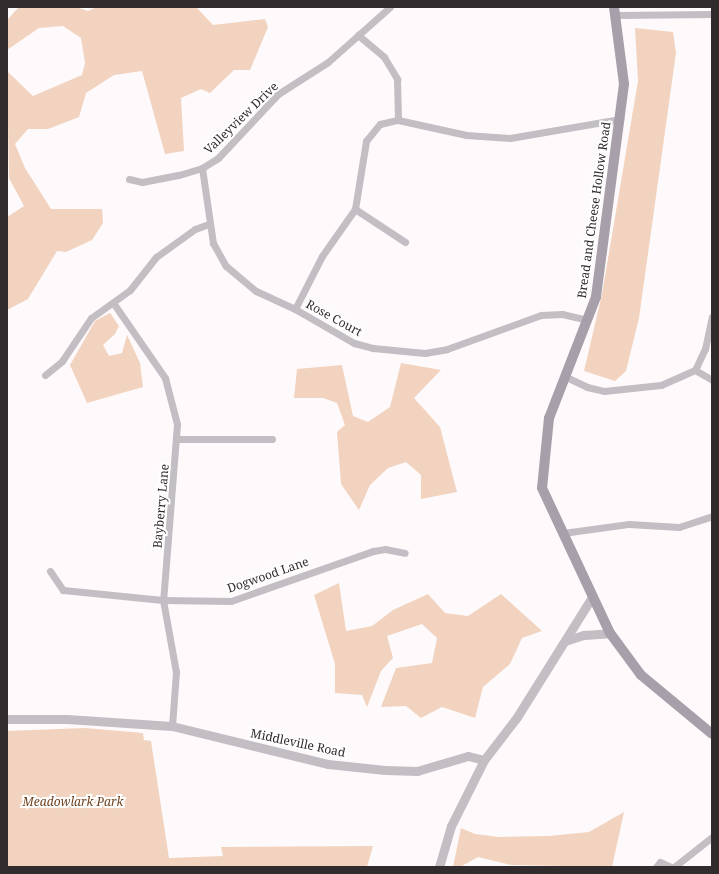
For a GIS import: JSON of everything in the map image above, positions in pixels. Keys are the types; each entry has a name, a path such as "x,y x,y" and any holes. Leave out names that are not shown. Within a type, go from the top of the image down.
{"main road":[{"name":"Bread and Cheese Hollow Road","path":"615,11 624,84 596,297 549,418 542,488 610,633 641,675 712,734"}],"street":[{"name":"Valleyview Drive","path":"129,179 142,182 202,168 230,146 278,94 328,62 390,7"},
{"path":"615,11 712,14"},
{"path":"358,35 384,57 397,78 398,120"},
{"path":"295,308 322,256 355,208 366,141 380,124 398,120 466,135 510,138 620,119"},
{"name":"Rose Court","path":"202,168 209,224 213,243 226,266 256,291 295,308 354,344 373,348 425,353 447,349 541,315 562,314 587,320"},
{"path":"355,208 405,242"},
{"path":"45,374 62,361 91,318 114,304 130,290 156,257 195,229 209,224"},
{"name":"Bayberry Lane","path":"114,304 165,378 175,409 178,439 163,600 176,672 172,726"},
{"path":"566,377 587,387 619,392 661,385 695,370 705,349 712,317"},
{"path":"695,370 712,380"},
{"path":"178,439 272,439"},
{"path":"563,534 629,524 679,527 712,516"},
{"name":"Dogwood Lane","path":"50,571 63,590 163,600 231,601 373,551 385,549 405,553"},
{"path":"439,867 451,826 484,760 517,717 566,641 592,597"},
{"path":"566,641 584,635 610,633"},
{"name":"Middleville Road","path":"7,719 67,719 172,726 328,764 385,770 417,771 468,756 484,760"},
{"path":"656,867 660,862 672,867 712,837"}],"green space":[{"path":"19,7 76,7 88,11 97,7 196,7 213,25 265,19 268,27 250,70 234,70 210,93 201,89 181,98 184,151 165,154 142,71 114,75 86,93 79,117 48,129 28,129 15,144 25,168 51,209 102,209 103,223 92,240 66,252 57,251 28,299 7,310 7,217 24,206 9,178 7,71 33,96 82,75 85,63 81,38 63,26 39,28 7,50 7,20"},
{"path":"635,28 673,32 676,53 639,318 626,371 615,381 584,371 602,294 638,81"},
{"path":"110,313 119,326 115,334 103,345 109,356 122,353 127,335 140,363 143,387 87,403 70,365 95,321"},
{"path":"401,363 441,370 414,398 440,427 457,492 421,499 421,475 406,462 388,468 370,485 359,510 341,484 337,432 345,425 337,403 323,398 294,398 297,369 342,365 353,416 368,422 390,407"},
{"path":"339,583 346,631 372,626 393,610 428,594 445,613 468,616 501,594 542,631 522,638 510,664 483,687 475,718 442,707 421,718 406,706 381,707 396,668 432,663 437,638 422,624 387,636 393,658 381,671 367,707 362,695 335,693 335,664 314,595"},
{"name":"Meadowlark Park","path":"85,728 143,733 144,740 151,741 169,858 223,856 221,847 373,846 367,867 7,867 7,731"},
{"path":"624,812 612,867 511,865 478,857 460,867 453,867 461,828 475,834 499,837 549,836 589,832"}]}
